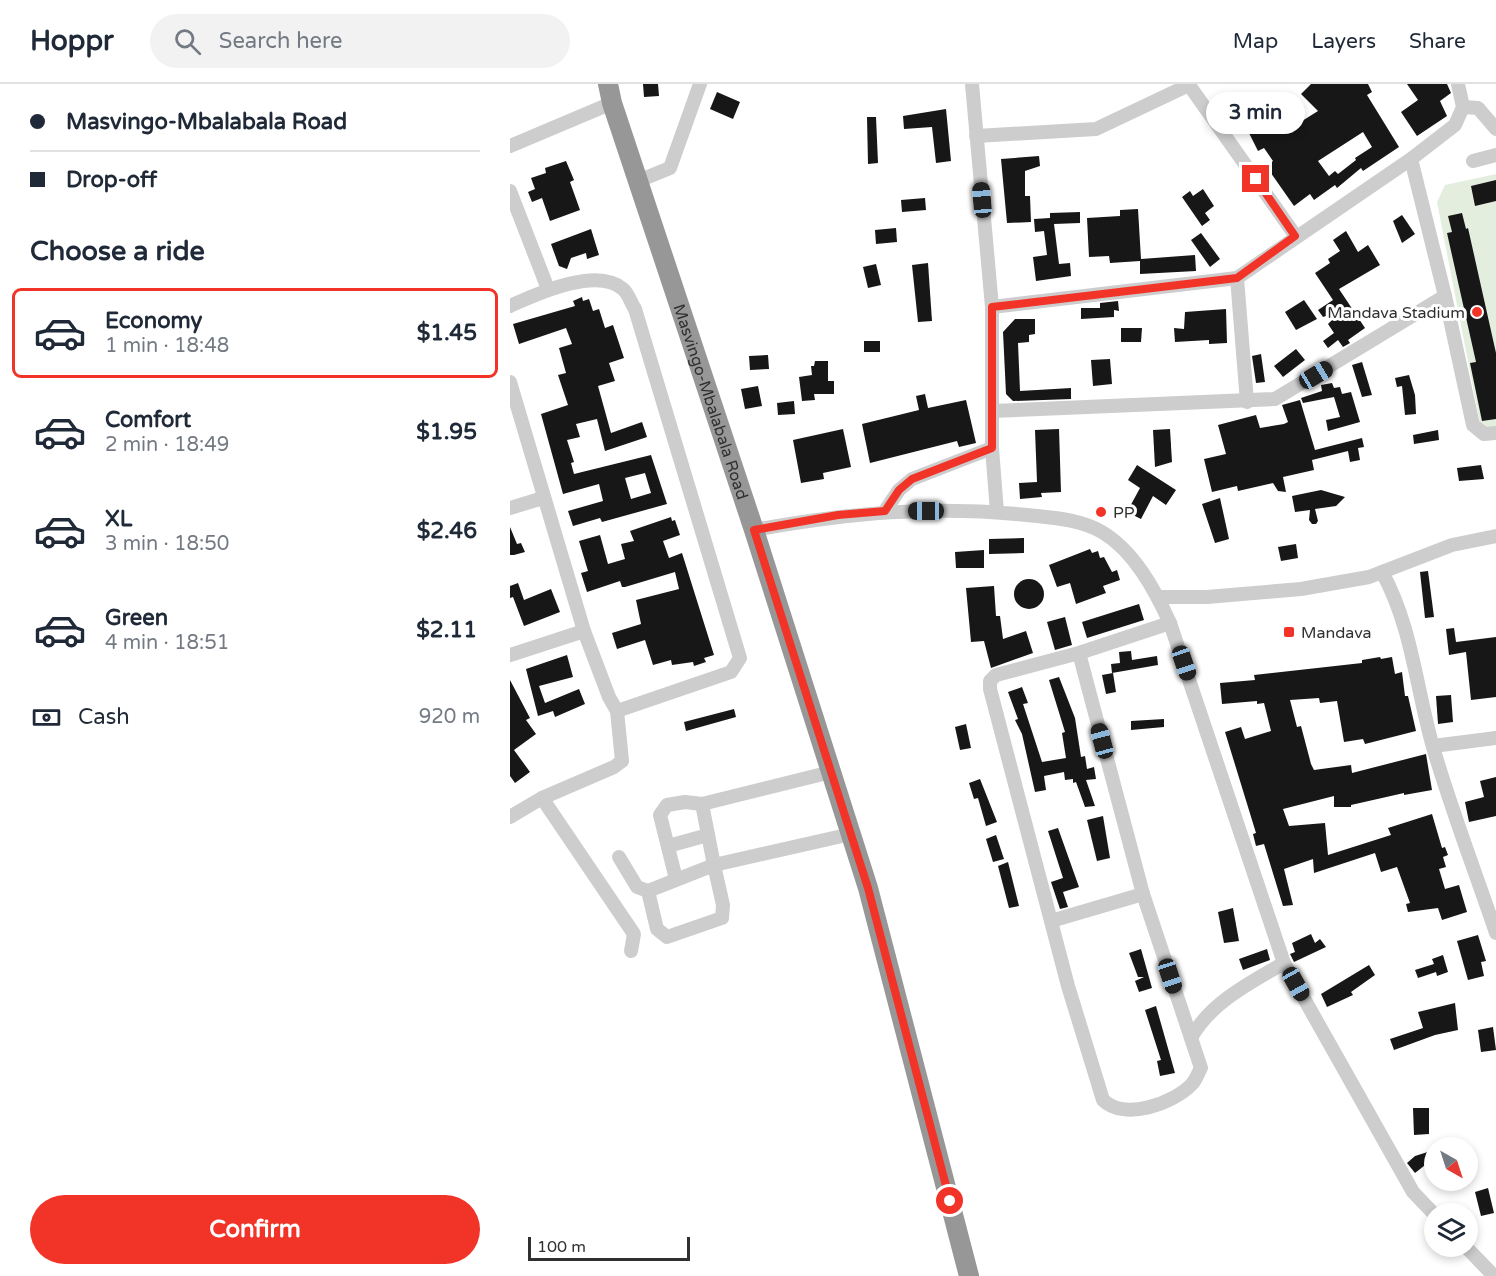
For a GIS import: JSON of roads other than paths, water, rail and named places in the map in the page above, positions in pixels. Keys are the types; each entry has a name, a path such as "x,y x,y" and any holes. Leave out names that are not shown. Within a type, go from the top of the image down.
{"highway":[{"name":"Masvingo-Mbalabala Road","path":"610,94 754,530 868,888 969,1276"}],"street":[{"path":"638,181 670,168 700,84"},
{"path":"972,84 992,307 992,448 997,512"},
{"path":"992,307 1237,278 1295,236 1411,159 1455,125 1463,107 1458,84"},
{"path":"976,136 1096,129 1189,85 1295,236"},
{"path":"510,146 610,94"},
{"path":"1463,107 1478,108 1496,129"},
{"path":"1473,161 1496,155"},
{"path":"1411,159 1445,296 1473,426 1484,434 1496,434"},
{"path":"510,191 548,289"},
{"path":"510,306 548,289 600,278 623,289 635,309 740,658 731,672 716,679 617,711"},
{"path":"1237,278 1247,402"},
{"path":"992,411 1247,402 1275,399 1445,296"},
{"path":"510,382 584,631 609,697 617,711 622,761 614,767 542,798 510,817"},
{"path":"885,511 899,490 912,479 992,448"},
{"path":"510,508 543,498"},
{"path":"754,530 838,515 885,511 997,512 1077,521 1120,544 1158,597 1170,622 1284,963 1413,1192 1424,1204"},
{"path":"1158,597 1207,597 1301,589 1369,577 1452,545 1496,536"},
{"path":"1382,572 1395,594 1433,746 1496,933"},
{"path":"1079,653 1143,894 1201,1068 1194,1083 1180,1094 1146,1108 1122,1111 1111,1108 1103,1100 1068,986 990,689 990,681 996,675 1079,653 1170,622"},
{"path":"510,655 517,650 584,631"},
{"path":"1433,746 1496,738"},
{"path":"676,879 660,815 667,805 685,802 702,804 831,772"},
{"path":"542,798 634,934 631,951"},
{"path":"648,891 657,929 661,935 667,937 717,922 722,918 723,905 702,804"},
{"path":"619,857 637,887 648,891 714,865 851,834"},
{"path":"668,846 708,835"},
{"path":"1051,921 1143,894"},
{"path":"1191,1038 1220,1004 1240,989 1284,963"},
{"path":"1476,1257 1494,1276"}],"place":[{"name":"Mandava Stadium","path":"1477,312"},
{"name":"PP","path":"1101,512"},
{"name":"Mandava","path":"1289,632"}]}
